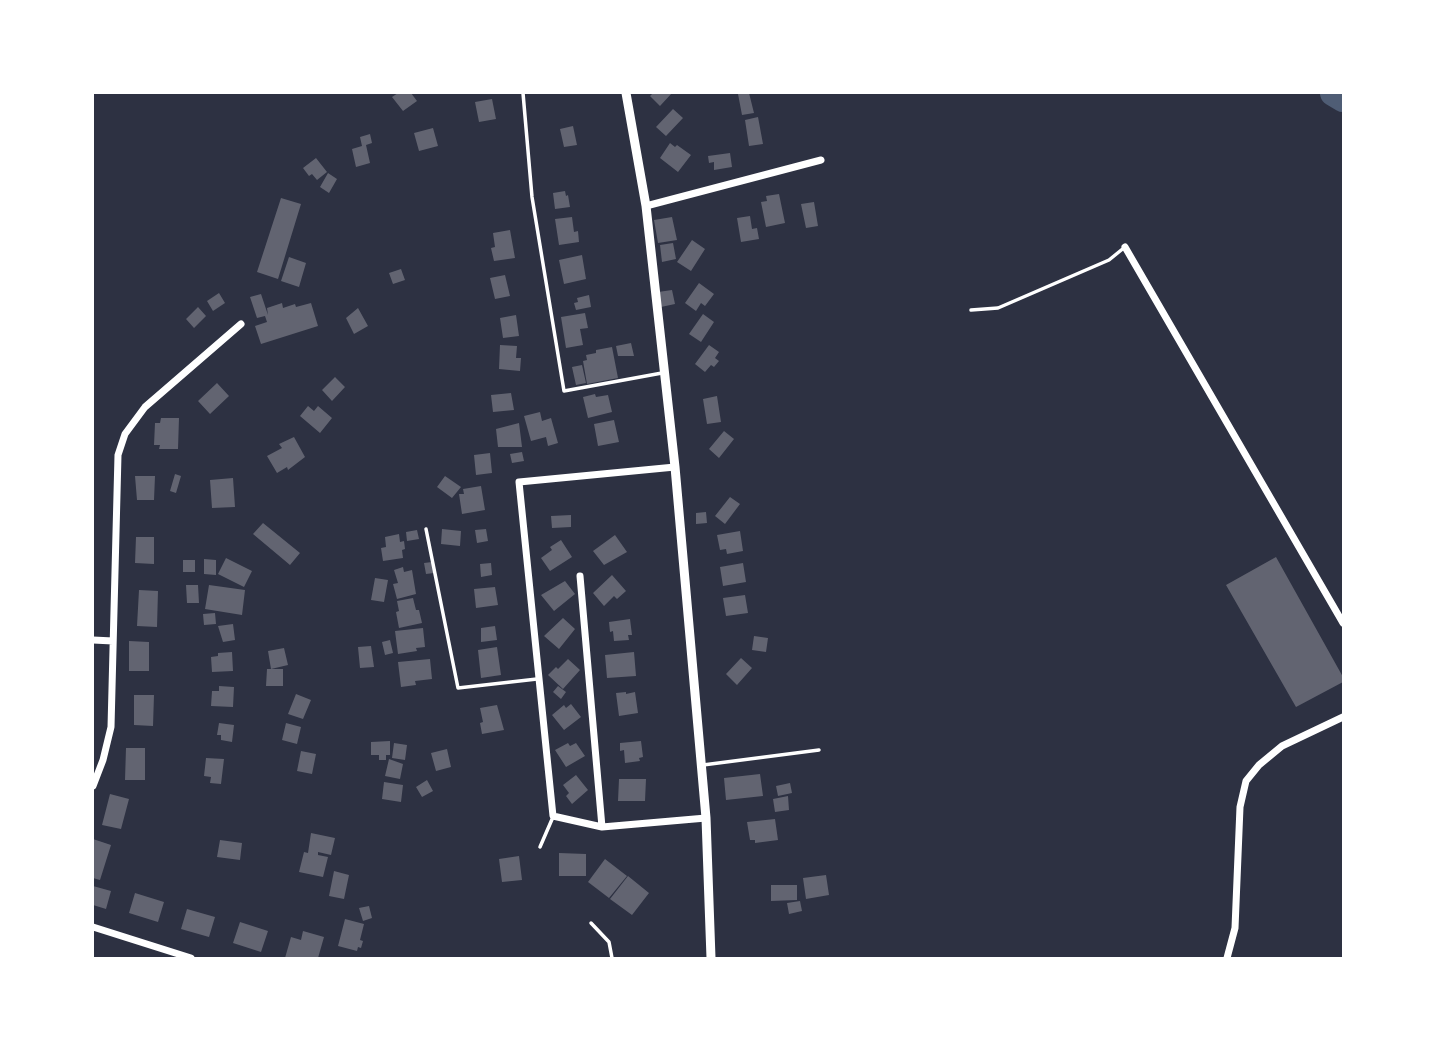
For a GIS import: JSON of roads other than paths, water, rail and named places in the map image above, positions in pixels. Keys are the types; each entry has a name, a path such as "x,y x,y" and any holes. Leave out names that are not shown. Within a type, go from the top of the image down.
{"street":[{"path":"626,93 646,206 675,467 706,818 711,958"},
{"path":"646,206 821,160"},
{"path":"1125,247 1343,623"},
{"path":"93,786 111,727 118,455 125,434 145,407 241,324"},
{"path":"675,467 519,482 553,816 602,827 706,818"},
{"path":"580,576 602,827"},
{"path":"93,639 113,640"},
{"path":"1227,958 1235,928 1240,807 1246,781 1259,765 1282,746 1343,717"},
{"path":"93,927 191,958"}],"lane":[{"path":"523,93 532,197 564,391 664,372"},
{"path":"971,310 998,308 1109,260 1125,247"},
{"path":"426,529 458,688 539,679"},
{"path":"701,766 819,750"},
{"path":"540,847 553,816"},
{"path":"591,923 609,942 611,958"}],"waterway":[{"path":"1333,93 1343,99"}]}
